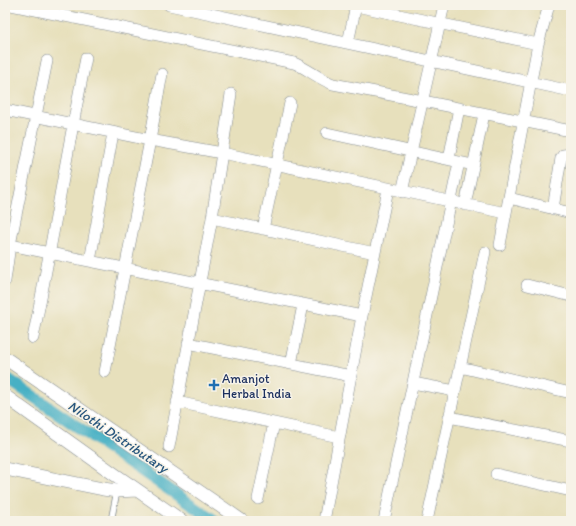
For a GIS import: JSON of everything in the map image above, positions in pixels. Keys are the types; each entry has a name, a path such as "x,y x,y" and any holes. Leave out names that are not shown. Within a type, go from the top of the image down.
{"street":[{"path":"11,5 294,63 304,67 322,80 333,84 566,130"},
{"path":"169,5 571,91"},
{"path":"348,43 354,5 538,44"},
{"path":"402,192 444,5"},
{"path":"500,245 538,44 549,5"},
{"path":"32,338 50,254 86,58"},
{"path":"5,281 8,245 47,61"},
{"path":"106,372 162,74"},
{"path":"169,447 212,218 231,94"},
{"path":"263,229 290,103"},
{"path":"384,521 450,202 459,108"},
{"path":"5,110 150,140 222,153 506,213"},
{"path":"465,205 484,114"},
{"path":"90,261 113,132"},
{"path":"327,133 473,165"},
{"path":"553,209 561,158 563,155 571,154"},
{"path":"324,521 362,316 388,189"},
{"path":"509,198 571,213"},
{"path":"212,218 375,253"},
{"path":"8,245 362,316"},
{"path":"427,521 485,252"},
{"path":"527,285 571,296"},
{"path":"292,364 303,304"},
{"path":"188,343 351,376"},
{"path":"5,358 242,521"},
{"path":"460,367 571,393"},
{"path":"413,382 455,391"},
{"path":"5,396 182,521"},
{"path":"177,402 339,437"},
{"path":"449,417 571,441"},
{"path":"258,499 274,423"},
{"path":"5,469 117,491 137,490"},
{"path":"496,474 571,492"}],"lane":[{"path":"111,521 117,491"}],"waterway":[{"name":"Nilothi Distributary","path":"5,377 215,521"}],"place":[{"name":"Amanjot Herbal India","path":"214,385"}]}
